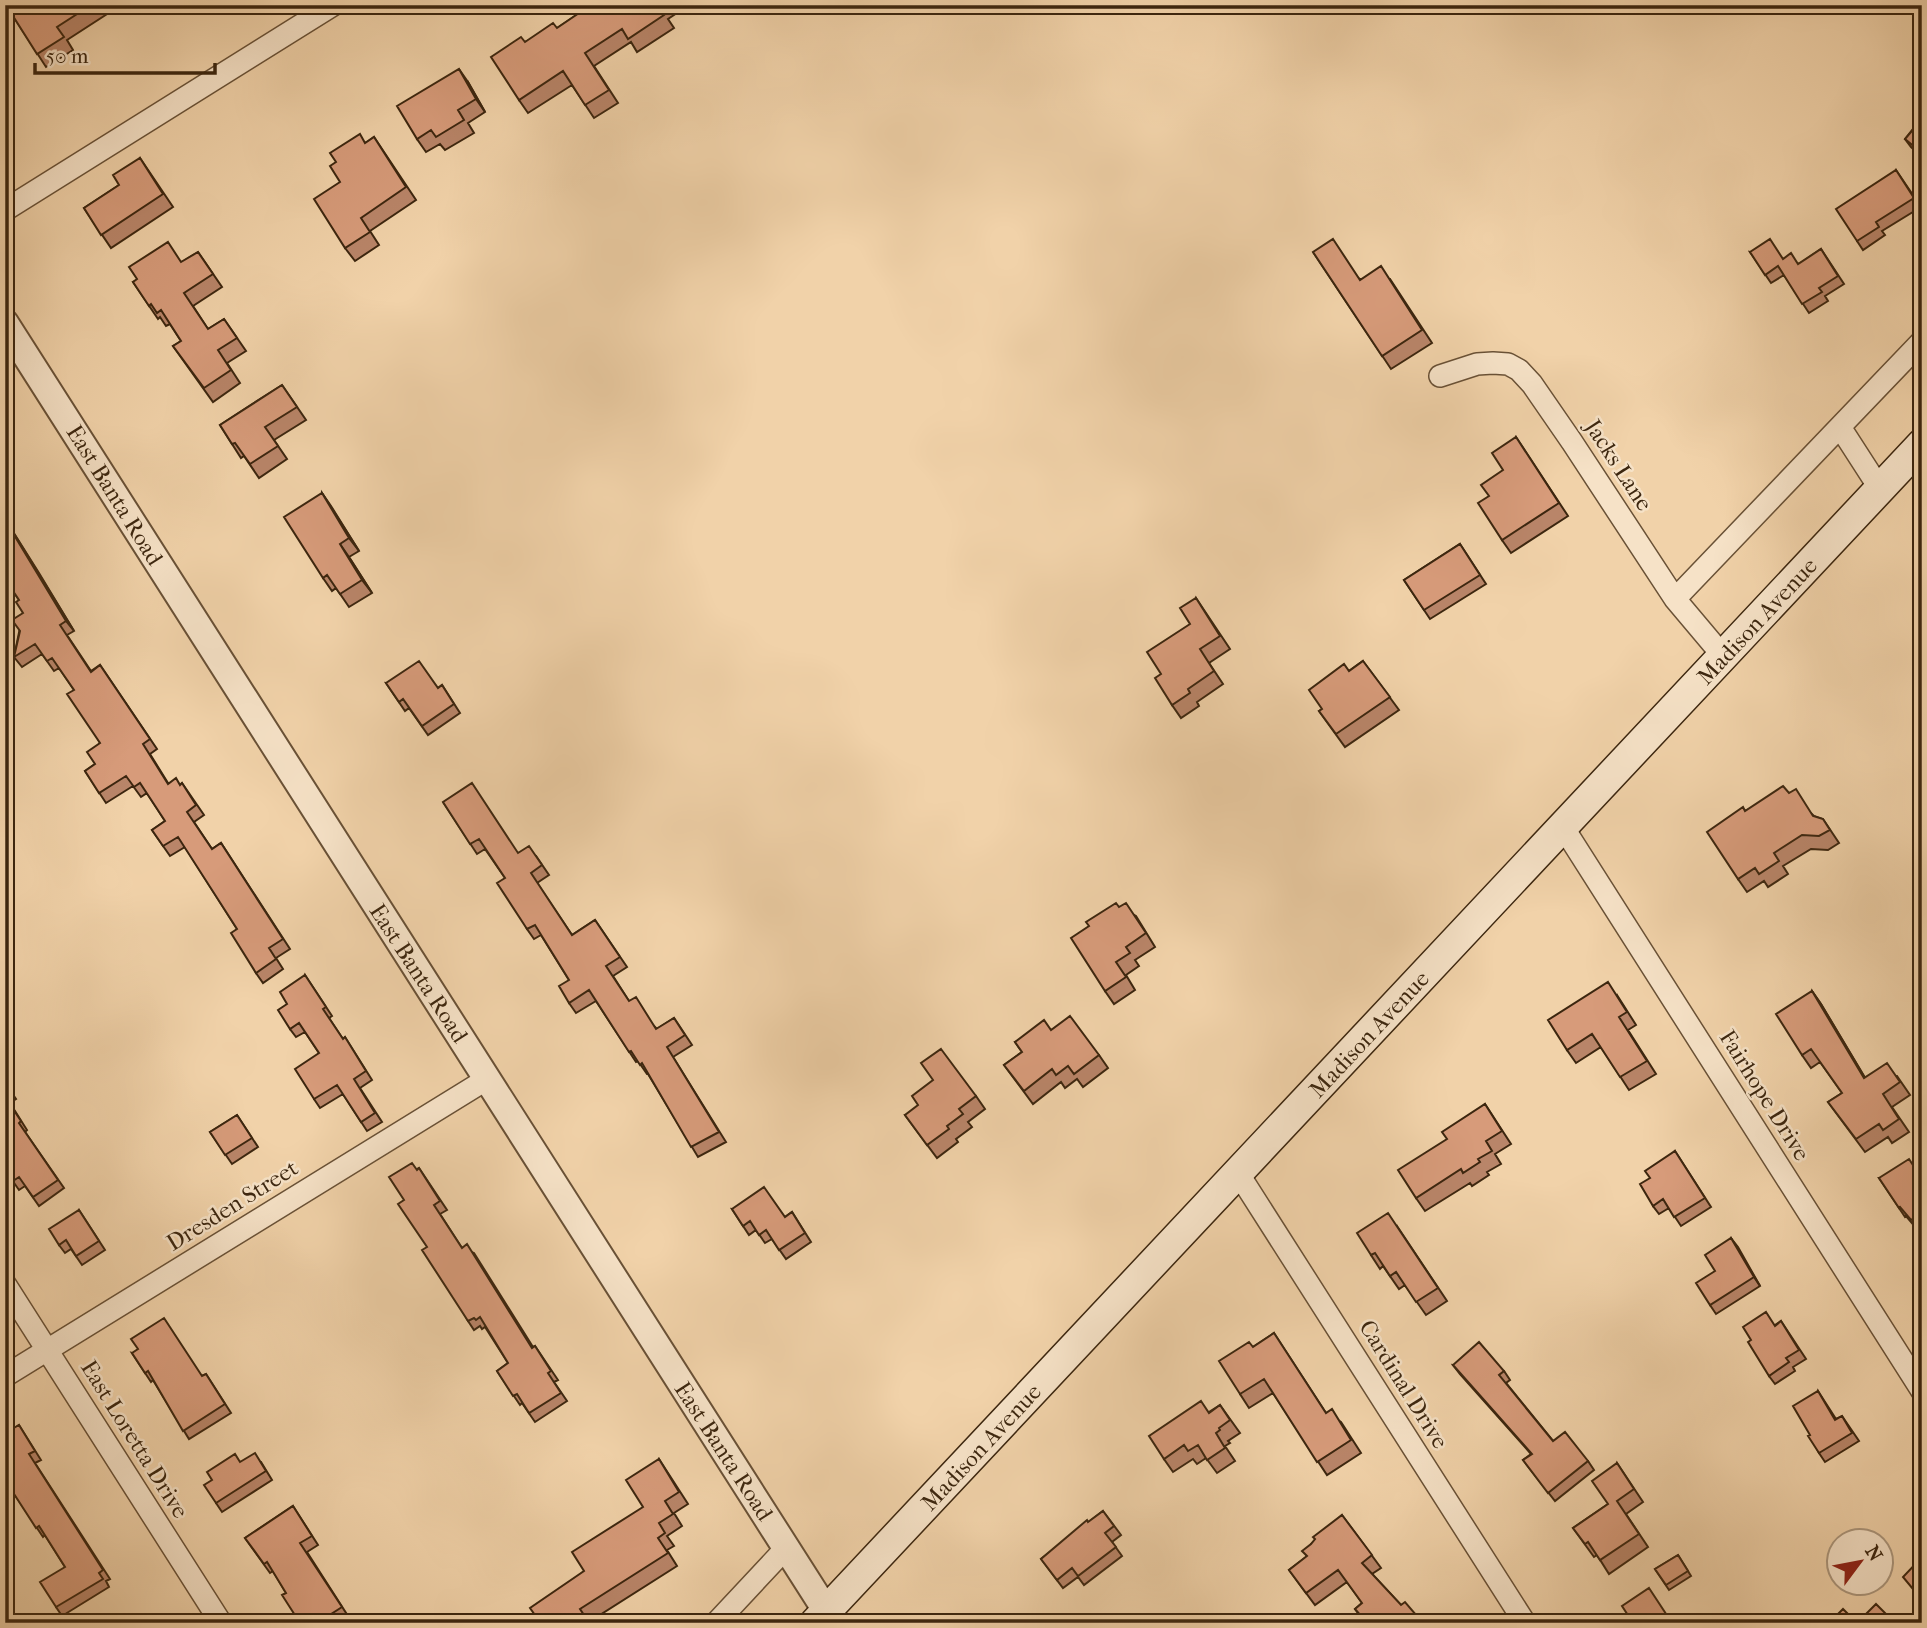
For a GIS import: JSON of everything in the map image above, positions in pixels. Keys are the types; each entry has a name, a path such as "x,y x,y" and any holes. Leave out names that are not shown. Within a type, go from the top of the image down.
{"main road":[{"name":"Madison Avenue","path":"825,1619 1238,1172 1922,444"}],"street":[{"path":"5,210 333,5"},
{"name":"East Banta Road","path":"5,323 786,1548 825,1619"},
{"path":"1675,599 1922,341"},
{"name":"Jacks Lane","path":"1440,376 1477,364 1508,364 1519,370 1566,432 1675,599 1723,656"},
{"path":"1840,427 1880,489"},
{"name":"Fairhope Drive","path":"1563,827 1922,1391"},
{"name":"Dresden Street","path":"5,1376 487,1079"},
{"name":"Cardinal Drive","path":"1238,1172 1525,1623"},
{"name":"East Loretta Drive","path":"5,1284 221,1623"},
{"path":"716,1623 786,1548"}],"building":[{"path":"6,5 91,5 57,27 64,37 37,54"},
{"path":"587,5 660,5 658,6 664,15 628,39 622,29 585,53 609,90 585,105 563,71 519,100 491,57 521,37 525,42 553,23 557,28 588,7"},
{"path":"459,69 476,99 458,110 464,120 436,137 431,130 417,139 397,106"},
{"path":"1922,104 1922,118 1915,112"},
{"path":"1922,119 1922,153 1905,139"},
{"path":"360,134 365,143 374,137 406,187 361,218 370,232 345,248 314,199 340,182 330,166 336,162 330,153"},
{"path":"140,158 163,194 101,235 84,208 119,185 113,175"},
{"path":"1896,170 1914,198 1876,222 1879,227 1857,241 1836,209"},
{"path":"1333,239 1360,280 1381,266 1422,330 1382,356 1313,252"},
{"path":"1770,239 1783,259 1791,253 1798,264 1821,249 1838,276 1819,288 1822,292 1802,304 1778,266 1765,275 1750,252"},
{"path":"168,242 181,262 198,252 213,274 184,293 208,329 224,319 237,338 218,350 231,370 204,388 173,346 181,341 161,310 157,313 151,304 149,306 133,282 137,279 129,267"},
{"path":"282,385 297,407 265,427 278,446 250,464 220,425"},
{"path":"1516,437 1559,503 1502,540 1478,503 1489,496 1481,485 1503,470 1492,453"},
{"path":"322,493 349,538 340,544 362,580 340,594 327,575 323,578 284,517"},
{"path":"5,520 66,621 60,625 91,672 100,665 150,739 143,744 168,784 176,778 180,785 182,783 196,805 187,812 212,849 221,843 283,939 269,948 276,959 256,973 231,933 237,929 178,837 163,846 152,830 165,821 140,783 134,787 126,776 99,793 85,771 95,764 87,752 100,743 67,694 74,690 52,658 47,661 35,644 14,657 20,631 12,620 23,613 16,602 19,600 5,579"},
{"path":"1460,544 1480,575 1424,610 1404,580"},
{"path":"1196,598 1220,636 1200,649 1214,671 1188,689 1190,693 1172,705 1155,678 1161,674 1147,652 1190,624 1180,608"},
{"path":"419,661 438,688 442,685 454,704 422,726 403,699 399,702 386,683"},
{"path":"1363,661 1390,697 1336,734 1319,711 1322,709 1309,690 1344,664 1349,671"},
{"path":"472,783 518,853 529,846 542,865 531,873 572,935 595,920 620,957 606,966 629,1001 636,997 656,1029 674,1018 685,1035 667,1047 719,1132 691,1147 642,1063 640,1065 631,1051 629,1052 589,990 569,1003 559,986 569,980 535,925 527,929 497,883 505,878 479,839 470,844 443,802"},
{"path":"1783,786 1789,793 1796,789 1813,816 1823,819 1830,830 1819,836 1802,835 1774,853 1779,861 1759,874 1755,868 1738,879 1707,832 1743,807 1745,811"},
{"path":"1116,903 1119,907 1126,903 1146,933 1126,947 1130,953 1116,962 1126,977 1105,991 1071,938 1089,926 1086,922"},
{"path":"305,975 326,1007 323,1009 343,1039 345,1037 366,1071 354,1079 375,1113 361,1122 337,1085 314,1099 295,1069 319,1053 299,1023 290,1029 278,1010 287,1004 280,992"},
{"path":"1608,982 1627,1012 1619,1017 1647,1061 1620,1077 1592,1034 1567,1050 1548,1020"},
{"path":"1812,991 1864,1078 1887,1063 1900,1082 1883,1094 1899,1119 1883,1130 1879,1124 1856,1139 1828,1102 1842,1093 1811,1049 1802,1055 1776,1014"},
{"path":"1070,1016 1099,1055 1074,1074 1068,1066 1056,1075 1052,1069 1024,1091 1004,1065 1022,1052 1015,1042 1044,1020 1051,1030"},
{"path":"941,1049 976,1096 959,1109 963,1114 947,1126 949,1129 927,1145 905,1115 918,1105 912,1096 933,1080 921,1063"},
{"path":"5,1097 21,1121 19,1123 58,1180 33,1197 19,1177 13,1181 5,1170"},
{"path":"1485,1104 1502,1131 1486,1141 1492,1151 1463,1173 1461,1169 1416,1198 1398,1170 1447,1139 1442,1132"},
{"path":"237,1115 252,1138 225,1155 210,1132"},
{"path":"1675,1151 1705,1198 1674,1217 1663,1199 1653,1206 1640,1184 1650,1178 1645,1171"},
{"path":"1909,1159 1922,1179 1922,1213 1911,1220 1899,1208 1879,1178"},
{"path":"412,1163 417,1170 419,1168 440,1201 434,1205 462,1248 467,1244 532,1348 535,1346 551,1371 548,1373 561,1393 529,1413 517,1394 513,1396 497,1371 508,1363 480,1317 468,1321 422,1250 427,1247 398,1204 404,1200 389,1177"},
{"path":"764,1187 785,1217 792,1212 805,1233 779,1250 766,1230 759,1235 750,1221 743,1226 732,1209"},
{"path":"79,1210 99,1241 76,1256 66,1240 59,1245 49,1229"},
{"path":"1388,1213 1438,1288 1416,1302 1396,1272 1390,1276 1375,1253 1371,1255 1357,1233"},
{"path":"1731,1238 1754,1277 1710,1305 1696,1283 1715,1271 1705,1255"},
{"path":"1766,1312 1775,1326 1781,1321 1799,1350 1786,1358 1789,1362 1769,1376 1748,1342 1751,1340 1743,1327"},
{"path":"164,1318 202,1376 206,1374 225,1404 183,1431 148,1371 145,1373 132,1353 138,1349 131,1339"},
{"path":"1274,1333 1326,1413 1332,1409 1351,1440 1317,1462 1264,1379 1240,1394 1219,1361 1249,1342 1253,1347"},
{"path":"1479,1342 1504,1371 1499,1375 1553,1441 1565,1432 1588,1461 1548,1493 1523,1460 1532,1454 1453,1365"},
{"path":"1818,1391 1835,1420 1842,1416 1852,1433 1819,1453 1793,1406"},
{"path":"1201,1401 1209,1413 1220,1405 1230,1420 1216,1433 1225,1448 1207,1460 1198,1445 1188,1451 1184,1445 1164,1459 1149,1436"},
{"path":"7,1421 12,1429 19,1425 35,1451 29,1454 103,1570 99,1573 103,1579 56,1607 40,1582 65,1567 5,1480"},
{"path":"255,1453 266,1471 216,1503 204,1485 212,1480 207,1472 235,1454 240,1462"},
{"path":"659,1459 679,1492 665,1501 673,1514 659,1523 665,1533 658,1538 668,1553 580,1609 586,1618 579,1623 529,1623 537,1618 530,1608 584,1571 572,1552 643,1507 626,1480"},
{"path":"1617,1463 1634,1489 1617,1501 1639,1534 1600,1560 1588,1542 1585,1544 1573,1528 1608,1504 1592,1481"},
{"path":"293,1506 312,1536 300,1543 342,1607 317,1623 300,1623 282,1595 286,1593 267,1562 264,1564 245,1538"},
{"path":"1103,1511 1114,1526 1105,1533 1116,1547 1078,1576 1072,1568 1057,1580 1041,1559 1087,1520 1088,1522"},
{"path":"1342,1515 1372,1555 1362,1563 1401,1605 1405,1602 1423,1623 1367,1623 1355,1609 1362,1603 1338,1570 1306,1593 1289,1570 1307,1556 1302,1551 1315,1539 1313,1537"},
{"path":"1678,1555 1688,1571 1666,1585 1655,1569"},
{"path":"1922,1557 1922,1600 1903,1577"},
{"path":"1649,1588 1672,1623 1633,1623 1622,1606"},
{"path":"1876,1604 1895,1623 1857,1623"},
{"path":"1843,1609 1857,1623 1829,1623"},
{"path":"132,1616 136,1623 122,1623"},
{"path":"475,1616 480,1623 464,1623"}]}
